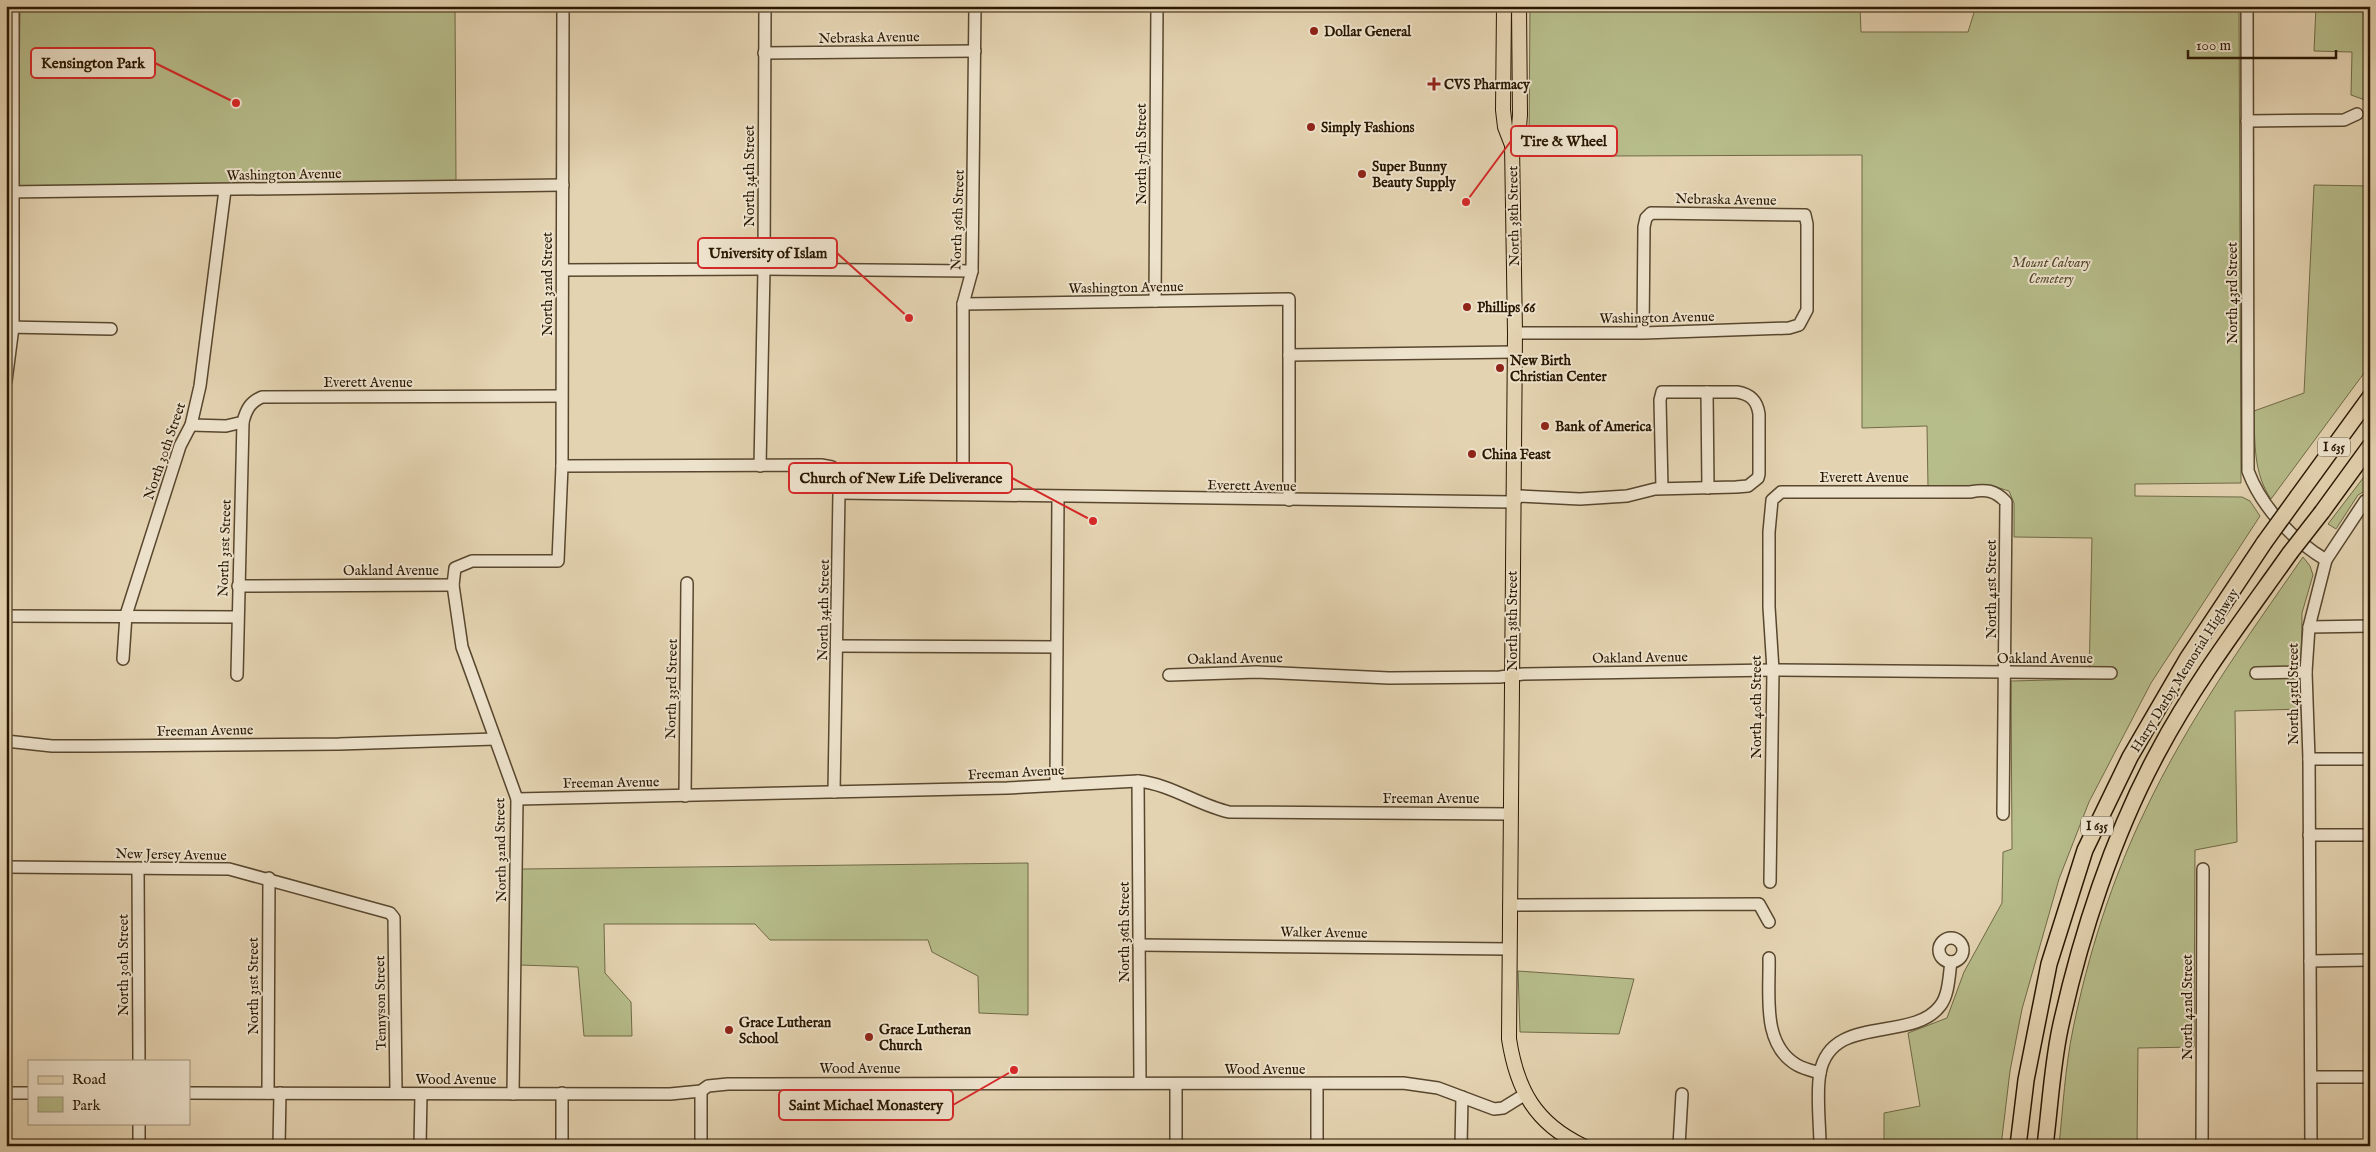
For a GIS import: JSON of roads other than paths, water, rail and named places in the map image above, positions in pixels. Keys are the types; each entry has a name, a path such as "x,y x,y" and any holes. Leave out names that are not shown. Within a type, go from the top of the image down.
{"highway":[{"name":"Harry Darby Memorial Highway","path":"2018,1146 2026,1080 2049,964 2085,850 2130,757 2187,659 2264,543 2370,397"},
{"name":"Harry Darby Memorial Highway","path":"2045,1146 2060,1031 2084,937 2121,830 2158,752 2188,702 2290,554 2370,446"}],"main road":[{"name":"North 38th Street","path":"1504,6 1503,110 1505,127 1512,145"},
{"name":"North 38th Street","path":"1519,6 1520,115 1512,145 1516,333 1512,502 1509,1039 1512,1062 1524,1095 1543,1119 1559,1132 1583,1146"}],"street":[{"path":"6,381 10,327 9,52 12,6"},
{"name":"North 32nd Street","path":"558,561 562,466 563,6"},
{"name":"North 34th Street","path":"764,6 764,269 760,466 821,465 832,467 836,474 839,493 838,646 834,792"},
{"name":"North 36th Street","path":"963,493 963,304 972,271 975,6"},
{"name":"North 37th Street","path":"1155,301 1157,6"},
{"name":"North 43rd Street","path":"2248,6 2248,471 2259,496 2267,507 2309,550 2326,560 2309,627 2306,672 2309,759 2311,1146"},
{"name":"Nebraska Avenue","path":"764,53 975,51"},
{"path":"2247,121 2344,120 2357,114"},
{"name":"Washington Avenue","path":"9,192 563,185"},
{"name":"North 30th Street","path":"123,659 126,615 180,446 191,425 200,386 225,190"},
{"name":"Nebraska Avenue","path":"1643,333 1644,227 1651,213 1805,215 1807,224 1807,310 1799,325"},
{"path":"563,270 972,271"},
{"name":"Washington Avenue","path":"963,304 1289,299 1288,355"},
{"name":"Washington Avenue","path":"1516,333 1643,333 1789,328 1799,325"},
{"path":"10,327 111,328"},
{"path":"1289,500 1288,355 1515,352"},
{"name":"Everett Avenue","path":"839,493 963,493 1058,498 1512,502 1520,496 1580,499 1627,496 1662,489 1748,486 1758,478 1758,405 1746,393 1662,392 1662,489"},
{"path":"1707,392 1708,488"},
{"name":"Everett Avenue","path":"243,422 246,410 254,401 262,397 561,396"},
{"path":"191,425 226,426 243,422"},
{"name":"North 31st Street","path":"237,675 243,422"},
{"path":"562,466 760,466"},
{"name":"Everett Avenue","path":"1769,532 1772,500 1781,492 1993,491"},
{"name":"North 41st Street","path":"1993,491 2006,502 2006,674 2003,814"},
{"path":"1056,785 1058,498"},
{"path":"2326,560 2365,501 2370,499"},
{"name":"North 40th Street","path":"1769,532 1769,607 1773,670 1770,882"},
{"name":"Oakland Avenue","path":"238,586 453,585 455,568 472,561 558,561"},
{"name":"North 33rd Street","path":"684,796 687,583"},
{"name":"North 32nd Street","path":"453,585 462,647 517,799 513,1094"},
{"path":"6,616 126,615 237,617"},
{"path":"2309,627 2370,626"},
{"path":"838,646 1056,647"},
{"name":"Oakland Avenue","path":"1169,675 1257,672 1389,678 1773,670 2006,674 2111,673"},
{"path":"2256,673 2306,672"},
{"name":"Freeman Avenue","path":"6,740 52,746 92,746 339,744 495,739"},
{"path":"2309,759 2370,759"},
{"name":"North 36th Street","path":"1138,781 1140,1082"},
{"name":"Freeman Avenue","path":"517,799 1007,788 1138,781 1152,782 1194,801 1229,812 1510,814"},
{"path":"2309,835 2370,835"},
{"name":"New Jersey Avenue","path":"6,868 229,869 269,878 390,913"},
{"name":"North 30th Street","path":"138,868 139,1060"},
{"name":"North 42nd Street","path":"2202,1146 2203,869"},
{"name":"North 31st Street","path":"269,878 274,1093 279,1146"},
{"path":"1509,905 1759,904 1769,922"},
{"name":"Tennyson Street","path":"390,913 394,918 396,1094"},
{"name":"Walker Avenue","path":"1139,945 1509,949"},
{"path":"1769,958 1771,1025 1774,1041 1785,1056 1798,1066 1820,1073"},
{"path":"2310,961 2370,960"},
{"path":"1820,1146 1820,1073 1825,1059 1835,1045 1849,1036 1930,1016 1942,1005 1951,962"},
{"path":"2311,1077 2370,1077"},
{"name":"Wood Avenue","path":"190,1093 670,1094 701,1091 708,1086 728,1084 1140,1082 1176,1084 1418,1084 1438,1088 1494,1109 1503,1108 1524,1095"},
{"path":"1176,1084 1176,1146"},
{"path":"1317,1084 1317,1146"},
{"path":"701,1091 701,1146"},
{"path":"6,1093 28,1093"},
{"path":"562,1093 562,1146"},
{"path":"420,1094 420,1146"},
{"path":"1679,1146 1682,1094"},
{"path":"1461,1146 1462,1097"},
{"path":"139,1124 139,1146"}],"place":[{"name":"Dollar General","path":"1314,31"},
{"name":"CVS Pharmacy","path":"1434,84"},
{"name":"Kensington Park","path":"236,103"},
{"name":"Simply Fashions","path":"1311,127"},
{"name":"Super Bunny Beauty Supply","path":"1362,174"},
{"name":"Tire & Wheel","path":"1466,202"},
{"name":"Phillips 66","path":"1467,307"},
{"name":"University of Islam","path":"909,318"},
{"name":"New Birth Christian Center","path":"1500,368"},
{"name":"Bank of America","path":"1545,426"},
{"name":"China Feast","path":"1472,454"},
{"name":"Church of New Life Deliverance","path":"1093,521"},
{"name":"Grace Lutheran School","path":"729,1030"},
{"name":"Grace Lutheran Church","path":"869,1037"},
{"name":"Saint Michael Monastery","path":"1014,1070"}],"park label":[{"name":"Mount Calvary Cemetery","path":"2051,270"}]}
